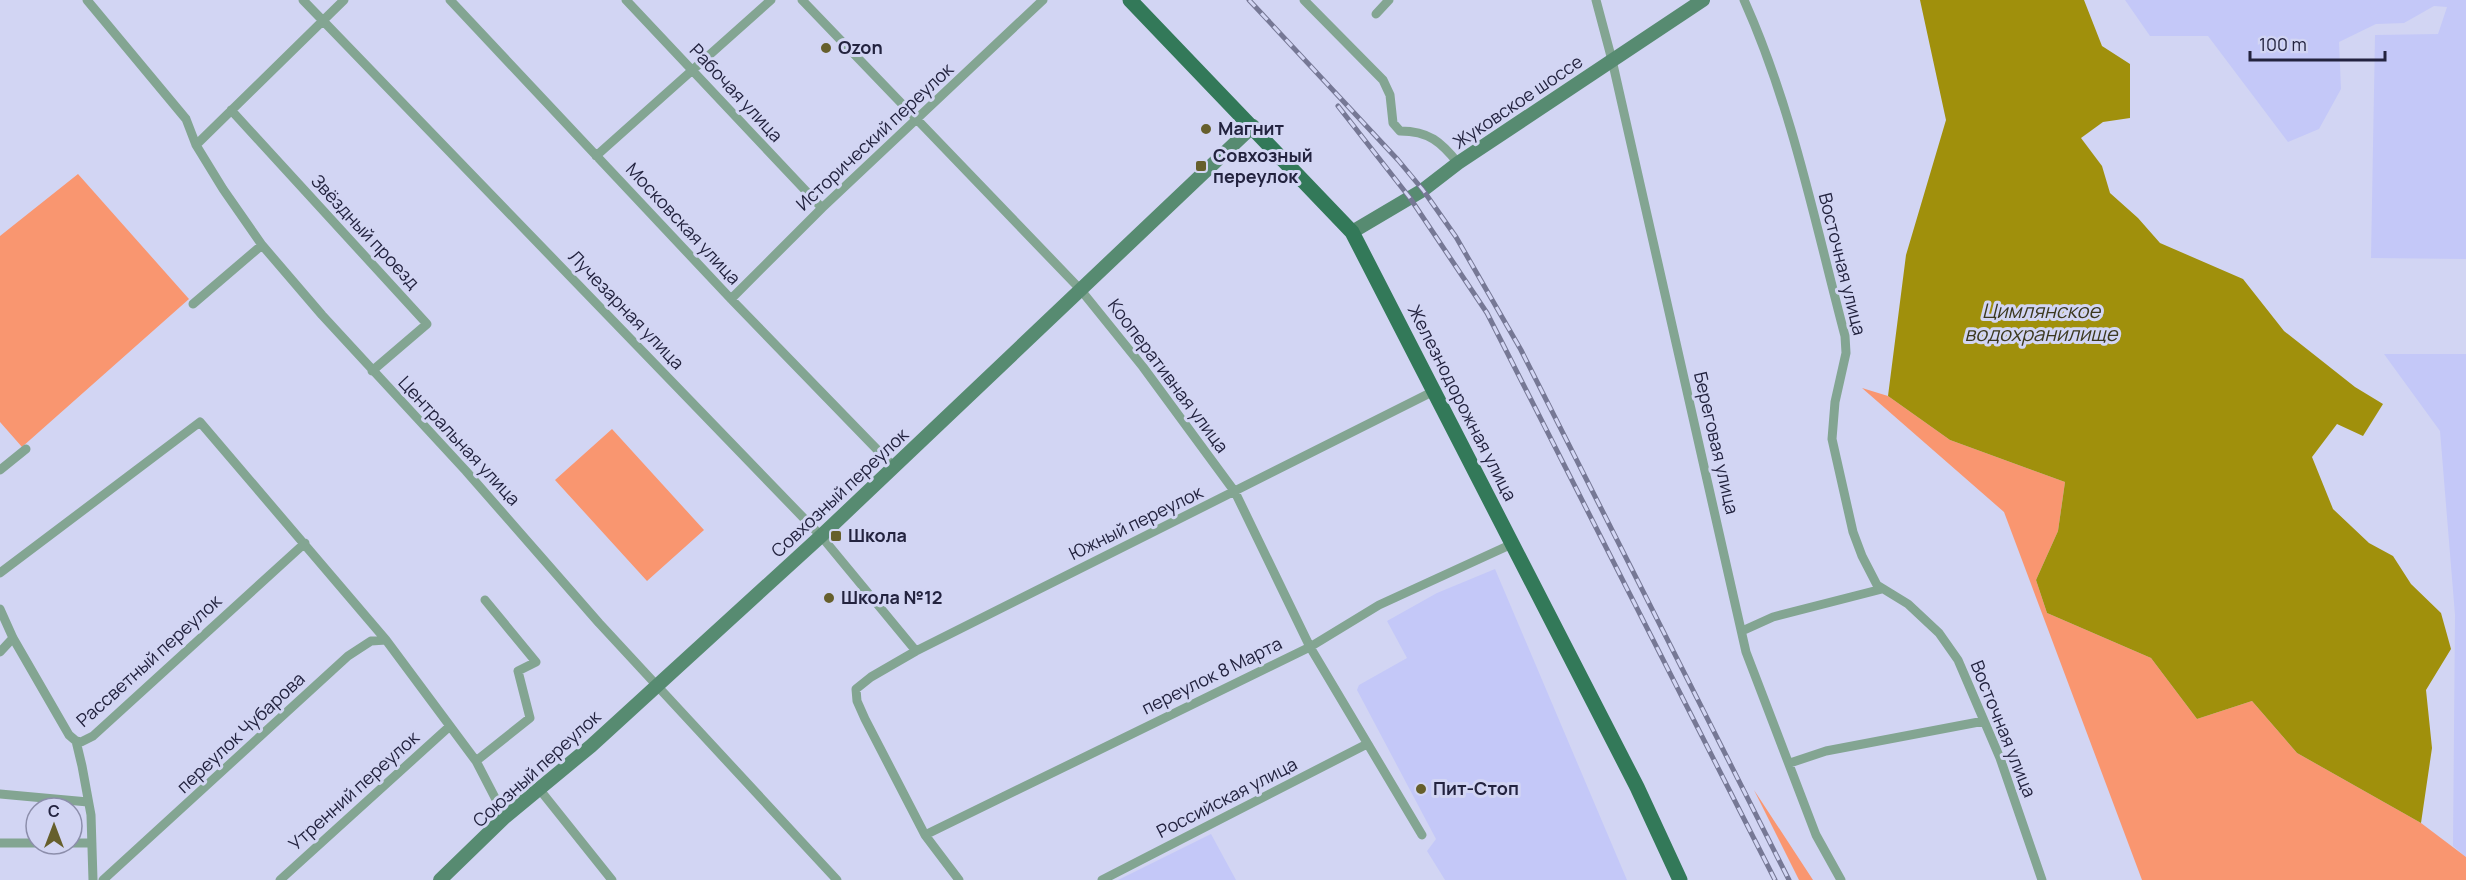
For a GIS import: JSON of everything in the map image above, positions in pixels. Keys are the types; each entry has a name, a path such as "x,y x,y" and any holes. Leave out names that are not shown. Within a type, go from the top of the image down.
{"main road":[{"name":"Железнодорожная улица","path":"1130,0 1352,232 1634,781 1680,880"}],"street":[{"name":"Центральная улица","path":"87,0 186,119 196,145 262,245 372,371 459,463 600,622 837,880"},
{"name":"Лучезарная улица","path":"303,0 821,536 916,651"},
{"path":"196,145 344,0"},
{"name":"Московская улица","path":"450,0 731,299 894,467"},
{"name":"Рабочая улица","path":"626,0 822,208"},
{"path":"596,156 771,0"},
{"name":"Кооперативная улица","path":"802,0 1080,289 1143,367 1235,492 1310,647 1422,835"},
{"name":"Исторический переулок","path":"731,299 822,208 1043,0"},
{"path":"1304,0 1383,80 1390,95 1393,123 1400,131 1412,131 1429,136 1442,144 1458,163"},
{"path":"1376,14 1389,0"},
{"name":"Береговая улица","path":"1596,0 1612,60 1746,652 1816,835 1841,880"},
{"name":"Жуковское шоссе","path":"1352,232 1423,190 1458,163 1703,0"},
{"name":"Восточная улица","path":"1744,0 1765,46 1779,87 1845,336 1846,353 1835,402 1832,439 1853,532 1877,585 1908,604 1946,641 1958,660 2000,758 2042,880"},
{"name":"Звёздный проезд","path":"231,110 427,324 372,371"},
{"name":"Совхозный переулок","path":"657,684 821,536 1252,126"},
{"path":"193,304 262,245"},
{"name":"Южный переулок","path":"925,836 857,701 856,689 870,676 1434,391"},
{"path":"0,573 200,422 386,640 476,761 505,818"},
{"path":"0,470 26,449"},
{"name":"Рассветный переулок","path":"0,609 13,638 69,735 81,742 93,736 305,543"},
{"name":"переулок 8 Марта","path":"925,836 1310,647 1379,605 1512,544"},
{"path":"1742,631 1773,617 1882,589"},
{"path":"476,761 530,718 518,671 536,662 485,600"},
{"path":"0,652 13,638"},
{"name":"переулок Чубарова","path":"103,880 348,656 371,641 386,640"},
{"name":"Союзный переулок","path":"440,880 505,818 591,746 657,684"},
{"path":"1790,764 1826,751 1984,721"},
{"name":"Утренний переулок","path":"280,880 450,726"},
{"path":"76,741 88,802 93,880"},
{"name":"Российская улица","path":"1101,880 1367,744"},
{"path":"540,790 612,880"},
{"path":"0,794 88,802"},
{"path":"925,836 959,880"},
{"path":"0,843 24,843"},
{"path":"84,843 92,843"}],"shaded area":[{"path":"2125,0 2466,0 2466,259 2371,258 2375,35 2438,34 2447,7 2434,6 2404,23 2376,24 2339,42 2341,89 2319,129 2288,142 2208,36 2150,36"},
{"path":"78,174 189,299 22,447 0,422 0,236"},
{"path":"2384,354 2466,354 2466,857 2453,846 2455,615 2440,431"},
{"path":"1862,388 1888,396 1950,440 2065,482 2058,531 2036,580 2047,613 2151,658 2197,719 2252,701 2297,753 2421,823 2466,857 2466,880 2142,880 2004,512"},
{"path":"612,429 704,530 647,581 555,480"},
{"path":"1495,569 1627,880 1445,880 1427,851 1436,839 1357,690 1359,685 1407,658 1387,621 1437,593"},
{"path":"1754,790 1813,880 1799,880"},
{"path":"1211,834 1236,880 1118,880"}],"water":[{"name":"Цимлянское водохранилище","path":"1920,0 2084,0 2102,46 2130,64 2130,118 2103,122 2081,138 2102,166 2110,193 2138,218 2160,243 2243,279 2284,331 2355,387 2383,404 2363,436 2337,424 2312,457 2333,509 2369,543 2393,556 2411,584 2441,613 2451,649 2426,690 2432,748 2421,823 2297,753 2252,701 2197,719 2151,658 2047,613 2036,580 2058,531 2065,482 1950,440 1888,396 1906,255 1946,120"}],"railway":[{"path":"1249,0 1398,160 1423,190 1456,237 1521,350 1789,880"},
{"path":"1338,106 1410,198 1487,313 1775,880"}],"place":[{"name":"Ozon","path":"826,48"},
{"name":"Магнит","path":"1206,129"},
{"name":"Совхозный переулок","path":"1201,166"},
{"name":"Школа","path":"836,536"},
{"name":"Школа №12","path":"829,598"},
{"name":"Пит-Стоп","path":"1421,789"}]}
